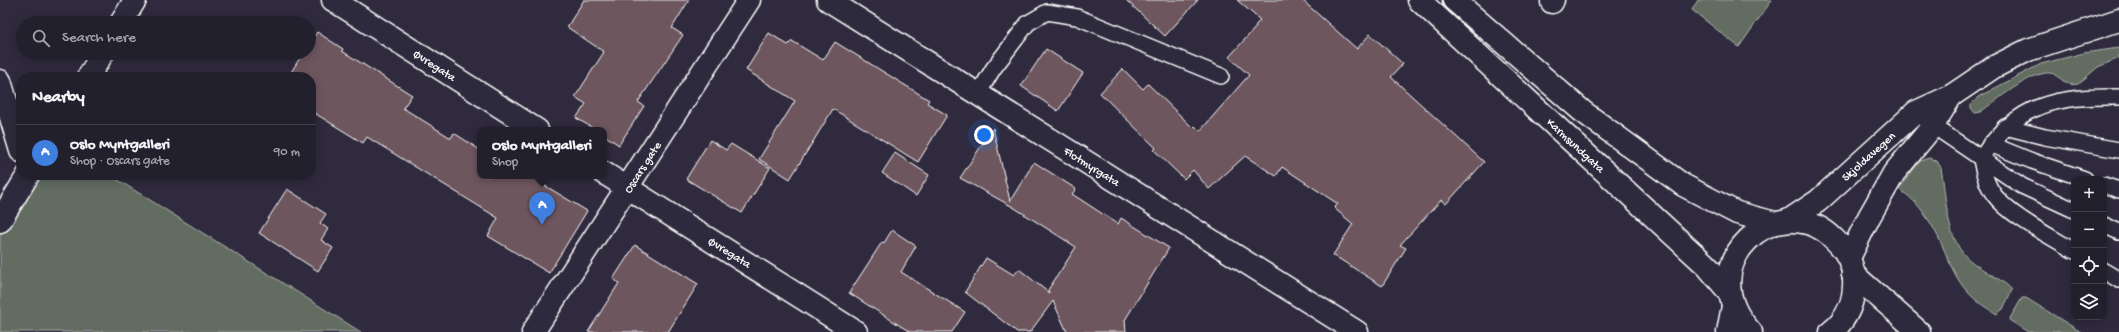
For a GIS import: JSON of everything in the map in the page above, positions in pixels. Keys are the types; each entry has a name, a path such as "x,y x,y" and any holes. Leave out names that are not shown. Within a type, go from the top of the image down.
{"main road":[{"path":"125,16 135,0"},
{"name":"Øvregata","path":"334,0 532,127"},
{"name":"Oscars gate","path":"533,332 749,0"},
{"name":"Flotmyrgata","path":"828,0 1357,332"},
{"name":"Karmsundgata","path":"1419,0 1707,266 1731,299 1740,320 1751,332"},
{"path":"1454,0 1582,111 1683,186 1737,213 1782,222 1803,222 1824,231 1841,245 1851,266 1854,288 1852,302 1846,316 1831,332"},
{"name":"Skjoldavegen","path":"1728,332 1731,299 1730,274 1735,257 1745,243 1758,231 1782,222 1818,201 1916,112 1951,96 1994,67 2028,50 2057,39 2109,30 2119,20"},
{"path":"91,72 99,60"},
{"path":"0,81 12,140"},
{"name":"Skjoldavegen","path":"1851,266 1869,217 1894,173 1932,126 1951,96"},
{"name":"Øvregata","path":"607,175 856,332"},
{"path":"0,221 25,180"},
{"path":"1851,266 1919,332"}],"lane":[{"path":"978,94 993,69 1028,23 1047,12 1076,17 1221,76"},
{"path":"2071,249 2006,208 1994,196 1984,177 1981,158 1990,144 2005,127 2017,118 2045,104 2062,99 2087,96 2119,97"},
{"path":"1916,112 1932,126 2022,186 2071,209"},
{"path":"2005,127 2045,137 2119,150"},
{"path":"1990,144 2032,161 2077,176"},
{"path":"2107,186 2119,190"},
{"path":"2107,226 2119,232"},
{"path":"2107,273 2119,280"}],"shaded area":[{"path":"1698,0 1772,0 1739,47 1692,10"},
{"path":"2119,48 2119,58 2098,67 2078,84 2073,85 2065,83 2054,74 2042,74 2023,82 1980,112 1975,113 1971,108 1971,104 1978,97 2041,64 2084,53"},
{"path":"1929,158 1937,161 1941,168 1946,206 1952,232 1963,253 1972,262 2012,290 2003,309 1997,314 1980,304 1968,293 1959,281 1925,215 1913,200 1899,189 1920,161"},
{"path":"25,180 118,180 361,332 0,332 0,221"},
{"path":"2022,298 2026,298 2081,332 2028,332 2009,320"}],"building":[{"path":"584,0 689,0 672,28 683,35 638,102 644,106 619,145 607,137 607,127 591,127 576,118 586,104 575,97 604,52 567,27"},
{"path":"1126,0 1198,0 1165,36"},
{"path":"1237,0 1302,0 1357,49 1370,34 1403,64 1391,77 1484,162 1446,204 1441,200 1400,245 1406,248 1382,286 1333,255 1353,224 1334,208 1338,204 1282,167 1276,176 1245,156 1209,189 1193,170 1184,179 1154,150 1156,148 1100,93 1123,69 1143,89 1148,84 1193,128 1195,126 1200,131 1249,75 1229,57 1256,27 1255,26 1260,20"},
{"path":"317,32 343,49 342,51 412,95 403,108 451,138 454,133 477,148 477,179 534,179 587,211 549,273 488,236 498,218 367,137 363,143 316,114 316,72 291,72 299,60 316,60"},
{"path":"769,33 788,45 792,41 823,60 835,42 929,100 927,103 947,115 918,162 833,109 790,179 759,159 795,101 746,70"},
{"path":"1046,49 1083,73 1058,111 1021,86"},
{"path":"993,128 1010,201 1034,162 1076,189 1072,194 1118,224 1121,218 1169,248 1125,320 1126,332 1067,332 1053,301 1030,332 1017,332 965,292 986,258 1014,275 1019,269 1049,293 1048,290 1076,247 1013,207 960,178"},
{"path":"710,140 726,150 731,144 770,168 742,213 686,179"},
{"path":"895,153 929,175 916,196 882,173"},
{"path":"287,189 326,214 320,223 328,229 321,240 333,248 318,271 259,233"},
{"path":"892,230 916,246 901,272 965,312 952,332 910,332 849,293 882,242 884,243"},
{"path":"635,245 698,284 668,332 588,332 619,283 613,279"}],"place":[{"name":"Oslo Myntgalleri","path":"542,225"}]}
